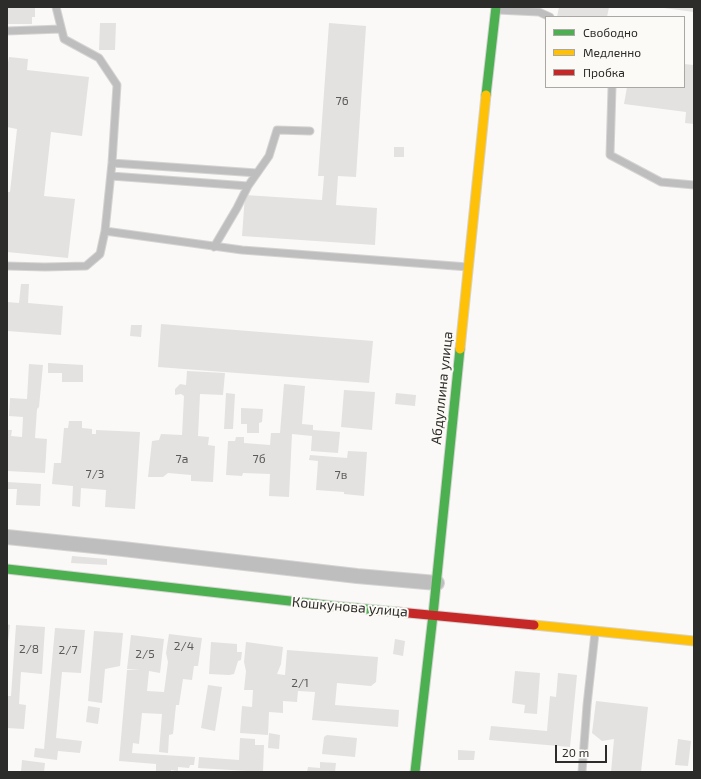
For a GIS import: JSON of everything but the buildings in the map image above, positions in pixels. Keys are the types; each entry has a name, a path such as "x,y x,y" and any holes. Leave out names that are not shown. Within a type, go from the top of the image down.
{"street":[{"name":"Абдуллина улица","path":"415,772 434,615 468,267 496,9"},
{"path":"7,537 437,584"},
{"name":"Кошкунова улица","path":"7,569 326,606 434,615 694,641"}],"lane":[{"path":"7,266 86,266 100,254 105,231 112,163 117,85 99,58 64,39 56,7"},
{"path":"496,9 539,12 548,16"},
{"path":"7,31 61,29"},
{"path":"612,88 610,155 661,182 694,185"},
{"path":"214,247 231,219 248,186 269,156 277,130 310,131"},
{"path":"112,163 257,173"},
{"path":"110,176 248,186"},
{"path":"105,231 214,247 468,267"},
{"path":"582,772 591,659 596,631"}],"traffic: fast":[{"path":"486,95 496,7"},
{"path":"415,772 433,615 460,349"},
{"path":"7,569 398,612"}],"traffic: slow":[{"path":"460,349 486,95"},
{"path":"534,625 694,641"}],"traffic: jam":[{"path":"398,612 534,625"}]}
